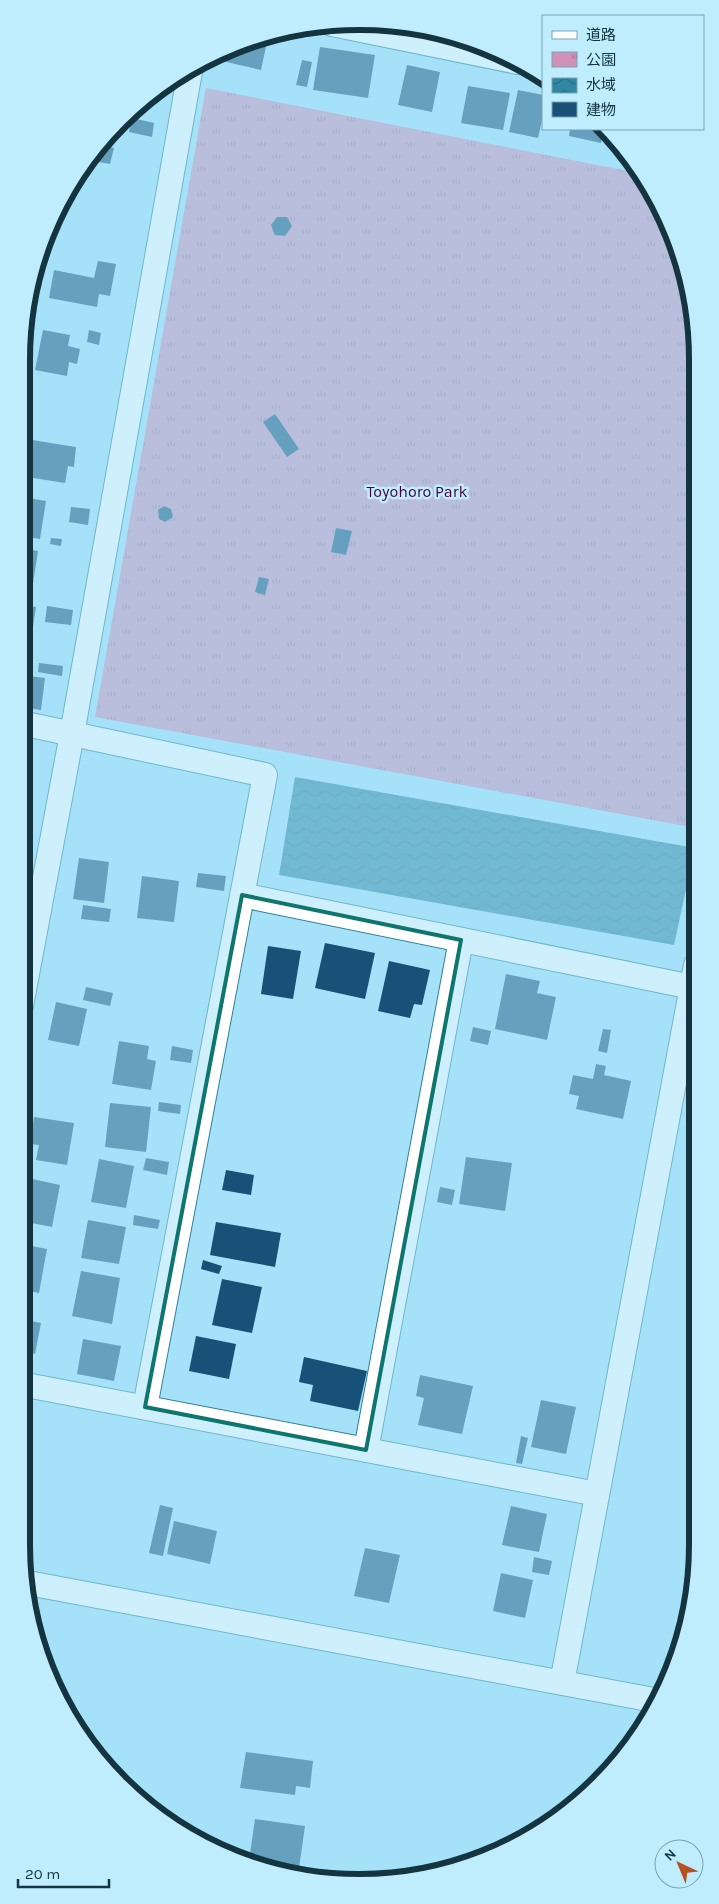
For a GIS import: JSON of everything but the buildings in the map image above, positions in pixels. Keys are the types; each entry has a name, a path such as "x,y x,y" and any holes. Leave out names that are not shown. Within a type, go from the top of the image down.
{"street":[{"path":"374,31 451,43"},
{"path":"30,958 72,734 189,78"},
{"path":"30,725 265,775 145,1408"},
{"path":"242,895 461,940 689,975"},
{"path":"366,1450 461,940"},
{"path":"562,1683 689,1003"},
{"path":"30,1386 597,1494"},
{"path":"33,1584 650,1699"}],"highlighted area":[{"path":"242,895 461,940 366,1450 145,1407"}],"green space":[{"name":"Toyohoro Park","path":"206,88 630,171 655,214 672,254 683,295 688,338 689,827 95,717"}],"water":[{"path":"295,777 689,847 689,876 674,945 279,875"}]}
